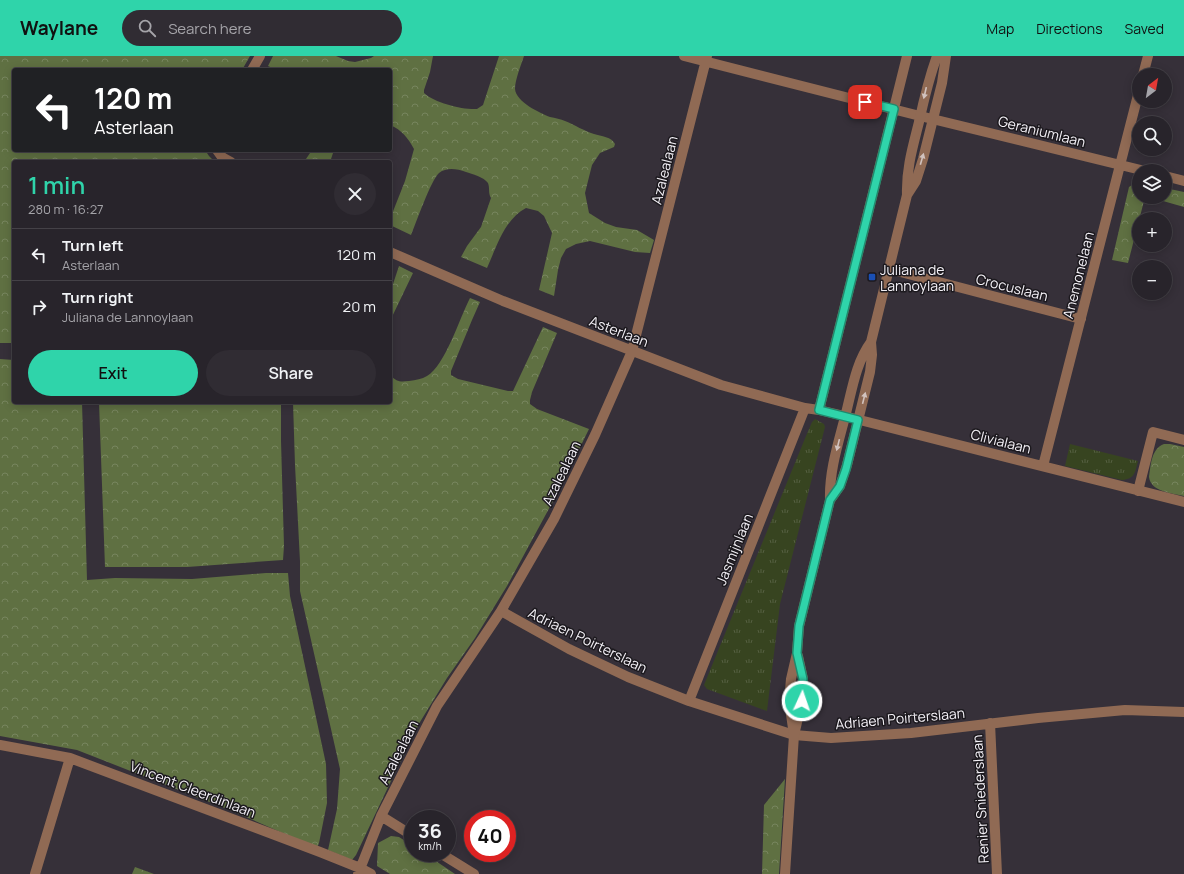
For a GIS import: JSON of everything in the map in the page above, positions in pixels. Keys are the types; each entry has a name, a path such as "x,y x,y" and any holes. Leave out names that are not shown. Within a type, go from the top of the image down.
{"street":[{"path":"253,68 260,56"},
{"name":"Geraniumlaan","path":"684,56 706,59 920,116 1132,168"},
{"path":"819,410 908,56"},
{"path":"830,500 840,486 846,469 870,372 872,355 871,342 907,195 906,180 910,156 929,79 937,56"},
{"path":"907,195 916,182 923,160 942,83 946,56"},
{"path":"1145,68 1148,56"},
{"name":"Azalealaan","path":"359,871 381,816 437,706 501,611 554,519 595,435 632,351 706,59"},
{"name":"Anemonelaan","path":"1043,466 1082,319 1135,108"},
{"path":"218,152 222,157 228,160"},
{"path":"1172,178 1184,181"},
{"name":"Asterlaan","path":"392,253 503,301 721,385 805,408 845,416"},
{"name":"Crocuslaan","path":"889,269 1082,319"},
{"path":"785,874 794,735 802,701 803,679 797,653 799,626 830,500 830,487 834,462 845,416 857,370 863,354 871,342"},
{"name":"Jasmijnlaan","path":"689,701 805,408"},
{"name":"Clivialaan","path":"845,416 1184,502"},
{"path":"1138,491 1153,432 1184,440"},
{"name":"Adriaen Poirterslaan","path":"501,611 569,649 621,674 689,701 794,735 831,738 911,732 1125,710 1184,712"},
{"name":"Renier Sniederslaan","path":"990,723 997,874"},
{"name":"Vincent Cleerdinlaan","path":"0,745 70,758 359,871 371,874"},
{"path":"35,874 70,758"},
{"path":"381,816 404,830"},
{"path":"455,862 474,874"}],"green space":[{"path":"0,56 250,56 243,68 12,68 12,152 206,152 213,160 12,160 12,343 0,343"},
{"path":"273,56 336,56 355,62 374,56 433,56 424,93 442,103 457,107 477,109 483,105 499,56 524,56 518,72 515,89 516,94 524,103 540,113 563,120 590,133 609,138 615,144 614,147 600,153 592,165 585,193 589,213 605,223 616,227 637,230 654,240 650,253 635,252 590,241 576,244 566,249 561,258 554,296 539,290 552,233 544,216 538,211 526,208 518,213 507,226 487,268 461,257 481,227 491,198 489,185 486,181 481,177 456,169 442,171 436,177 411,235 392,226 392,214 405,181 414,149 404,135 392,126 392,68 272,68 268,66"},
{"path":"311,152 333,152 331,160 305,160"},
{"path":"1132,185 1132,204 1143,204 1141,212 1132,212 1132,247 1128,263 1112,260 1129,187"},
{"path":"1172,189 1184,192 1184,207 1172,204"},
{"path":"399,266 413,273 392,317 392,287"},
{"path":"470,298 480,302 451,371 451,375 458,379 513,391 543,327 557,333 532,392 530,404 537,409 589,429 558,492 507,586 420,722 356,855 352,860 328,850 337,809 340,769 300,591 293,404 392,404 392,377 399,381 409,381 427,376 434,371 452,340"},
{"path":"0,359 12,360 12,404 82,404 87,580 115,578 192,579 266,573 288,573 290,596 326,764 327,803 319,843 317,848 230,810 77,750 0,736"},
{"path":"99,404 281,404 283,560 187,567 105,567"},
{"path":"815,419 824,424 825,427 780,604 767,711 707,689 704,685 806,436 812,422"},
{"path":"1070,444 1138,461 1135,472 1130,478 1122,480 1065,466"},
{"path":"1164,444 1184,447 1184,496 1168,493 1158,489 1151,482 1149,477 1154,453"},
{"path":"785,779 779,874 762,874 764,805"},
{"path":"391,836 399,837 404,840 404,862 437,862 455,874 390,874 377,866 378,843"},
{"path":"135,867 154,874 132,874"}],"place":[{"name":"Juliana de Lannoylaan","path":"872,277"}],"route":[{"path":"802,701 803,679 797,653 799,626 830,500 840,486 846,469 858,420 819,410 894,109 865,102"}]}
